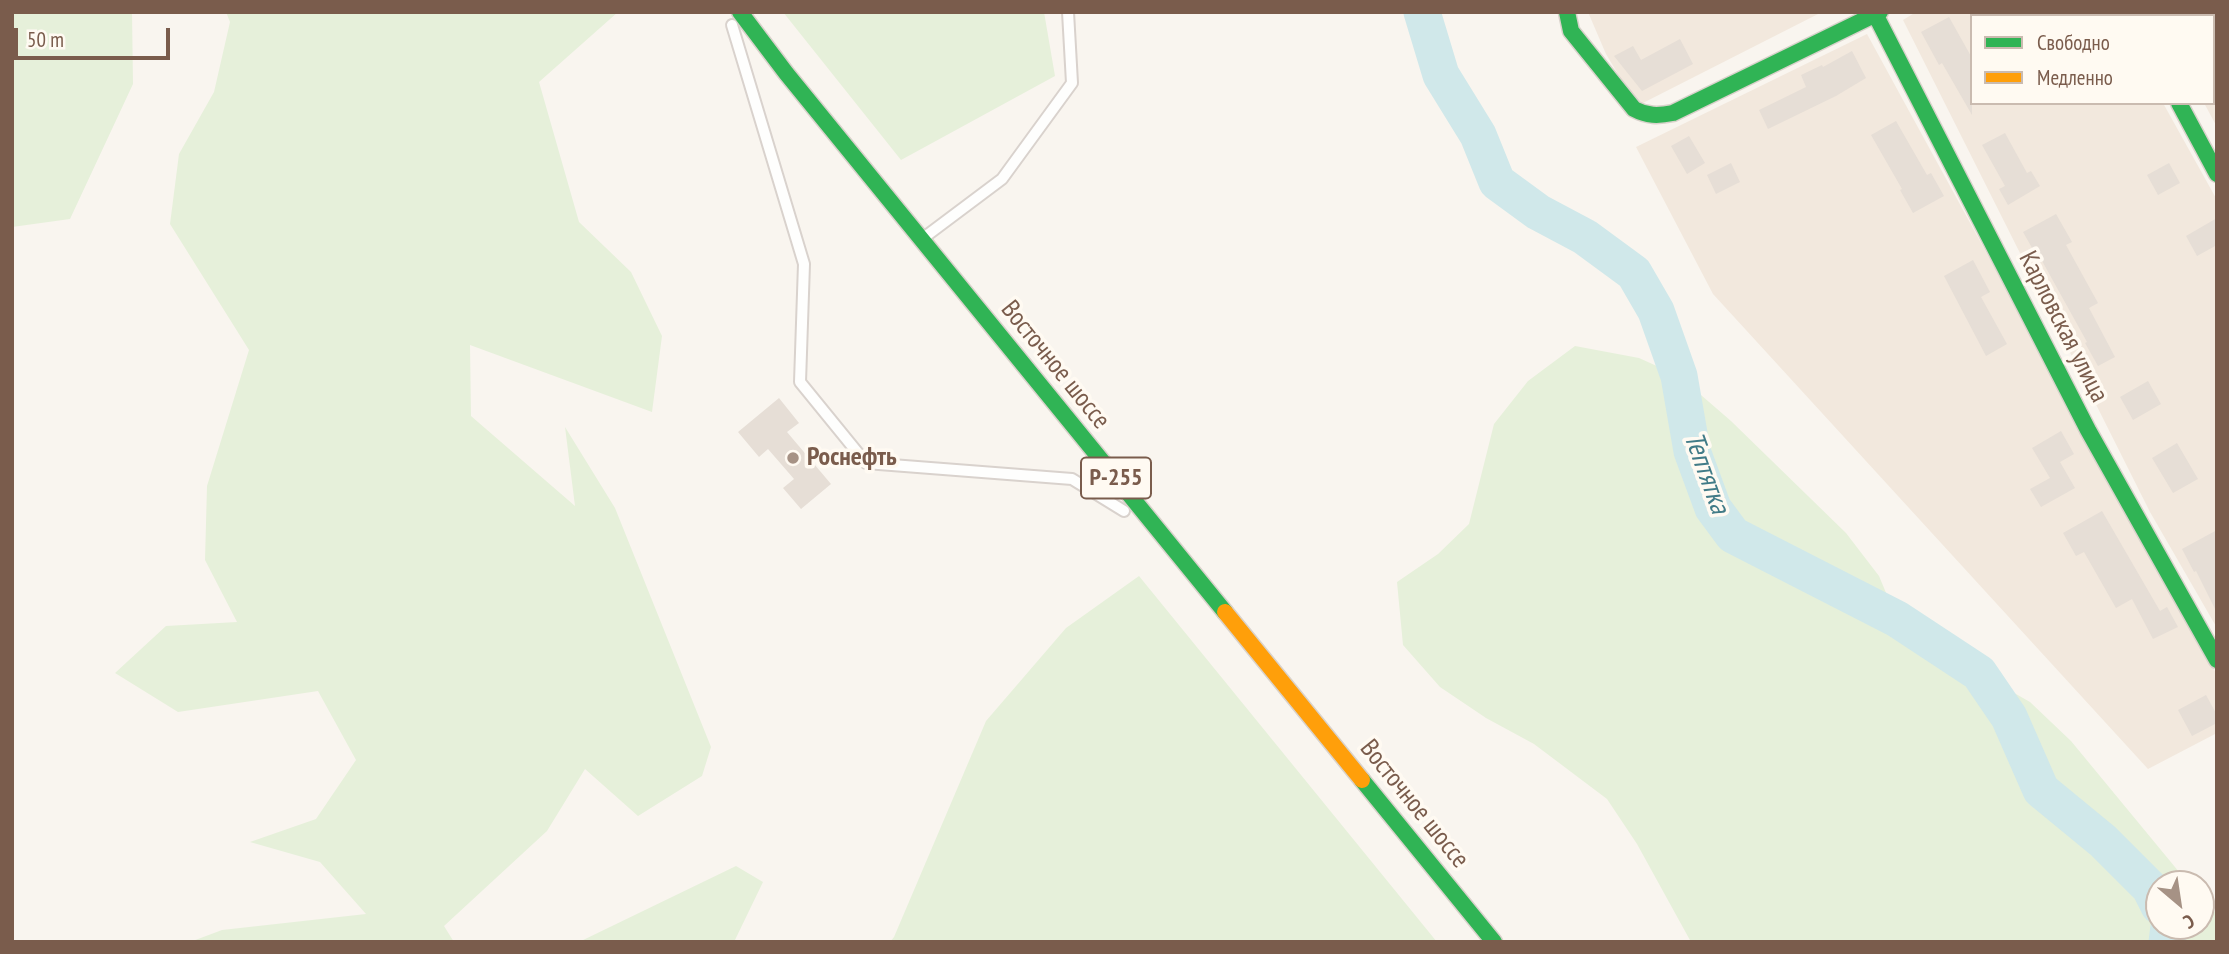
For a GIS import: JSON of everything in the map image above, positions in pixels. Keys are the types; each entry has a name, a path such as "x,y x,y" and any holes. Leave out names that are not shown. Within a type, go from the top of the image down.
{"main road":[{"name":"Восточное шоссе","path":"740,12 786,73 1494,942"},
{"path":"1567,12 1571,31 1634,108 1646,116 1673,113 1876,13"},
{"name":"Карловская улица","path":"1876,13 2088,430 2217,660"},
{"path":"2180,105 2217,174"}],"lane":[{"path":"728,12 804,264 800,382 866,463 1072,479 1163,536"},
{"path":"922,240 1002,179 1072,83 1068,12"}],"shaded area":[{"path":"1588,12 1822,12 1637,106 1606,54"},
{"path":"1916,12 2113,12 2114,14 1970,14 1970,105 2164,105 2217,200 2217,628 2150,512 1903,20"},
{"path":"2153,12 2217,12 2217,127 2205,105 2215,105 2215,14"},
{"path":"1867,34 2217,675 2217,733 2148,769 1713,294 1636,147"}],"green space":[{"path":"12,12 132,12 133,84 70,219 12,227"},
{"path":"226,12 618,12 539,82 579,222 631,272 662,336 652,412 470,345 471,416 575,506 565,427 615,508 711,747 702,776 638,816 585,769 547,831 444,926 454,942 190,942 222,930 366,914 320,862 250,842 316,819 356,760 318,691 178,712 115,673 166,626 237,622 205,560 207,486 249,350 170,224 179,154 214,92 230,22"},
{"path":"783,12 1044,12 1055,76 901,160"},
{"path":"1575,346 1639,358 1679,376 1731,421 1846,533 1879,576 1897,619 1943,640 1979,673 2030,702 2071,741 2177,870 2145,870 2145,940 2215,940 2215,912 2217,942 1691,942 1637,844 1607,799 1534,744 1486,718 1440,687 1403,645 1397,582 1438,554 1469,524 1494,424 1528,381"},
{"path":"1139,576 1437,942 890,942 986,721 1066,628"},
{"path":"736,866 763,882 734,942 579,942"}],"building":[{"path":"1949,17 1970,54 1972,115 1942,63 1939,65 1921,32"},
{"path":"1680,39 1693,64 1642,91 1614,56 1633,46 1641,60"},
{"path":"1852,51 1866,78 1836,96 1768,129 1759,110 1806,87 1801,75 1822,65 1823,67"},
{"path":"1896,121 1927,175 1931,173 1944,196 1913,213 1871,135"},
{"path":"2005,133 2027,173 2031,171 2040,186 2008,205 1999,189 2005,186 1982,145"},
{"path":"1689,136 1705,163 1687,174 1671,146"},
{"path":"1731,163 1740,182 1716,194 1707,175"},
{"path":"2169,163 2180,183 2158,195 2147,175"},
{"path":"2056,214 2072,242 2066,245 2098,303 2089,308 2115,357 2098,366 2041,259 2039,260 2023,232"},
{"path":"2217,218 2217,245 2197,256 2186,236"},
{"path":"1973,260 1990,292 1981,297 2007,344 1986,356 1944,276"},
{"path":"2148,381 2161,404 2133,420 2120,397"},
{"path":"779,398 799,423 787,432 831,484 801,509 783,488 794,479 768,449 759,457 738,432"},
{"path":"2061,431 2074,454 2060,462 2075,488 2041,507 2030,489 2050,478 2032,448"},
{"path":"2177,443 2198,479 2173,493 2152,458"},
{"path":"2102,511 2160,611 2167,607 2178,627 2153,639 2132,599 2116,608 2084,552 2076,556 2063,533"},
{"path":"2217,530 2217,613 2182,549"},
{"path":"2206,695 2217,715 2217,723 2192,736 2178,710"}],"waterway":[{"name":"Тептятка","path":"1422,12 1441,75 1478,135 1497,182 1538,212 1585,237 1634,273 1656,311 1679,376 1692,451 1713,508 1733,535 1897,619 1979,673 2009,717 2041,790 2103,841 2145,883"}],"traffic: fast":[{"path":"740,12 786,73 1225,612"},
{"path":"1567,12 1571,31 1634,109 1657,115 1673,113 1880,12"},
{"path":"1874,12 2088,430 2217,660"},
{"path":"2180,105 2217,174"},
{"path":"1362,780 1494,942"}],"traffic: slow":[{"path":"1225,612 1362,780"}],"place":[{"name":"Роснефть","path":"793,458"}]}
